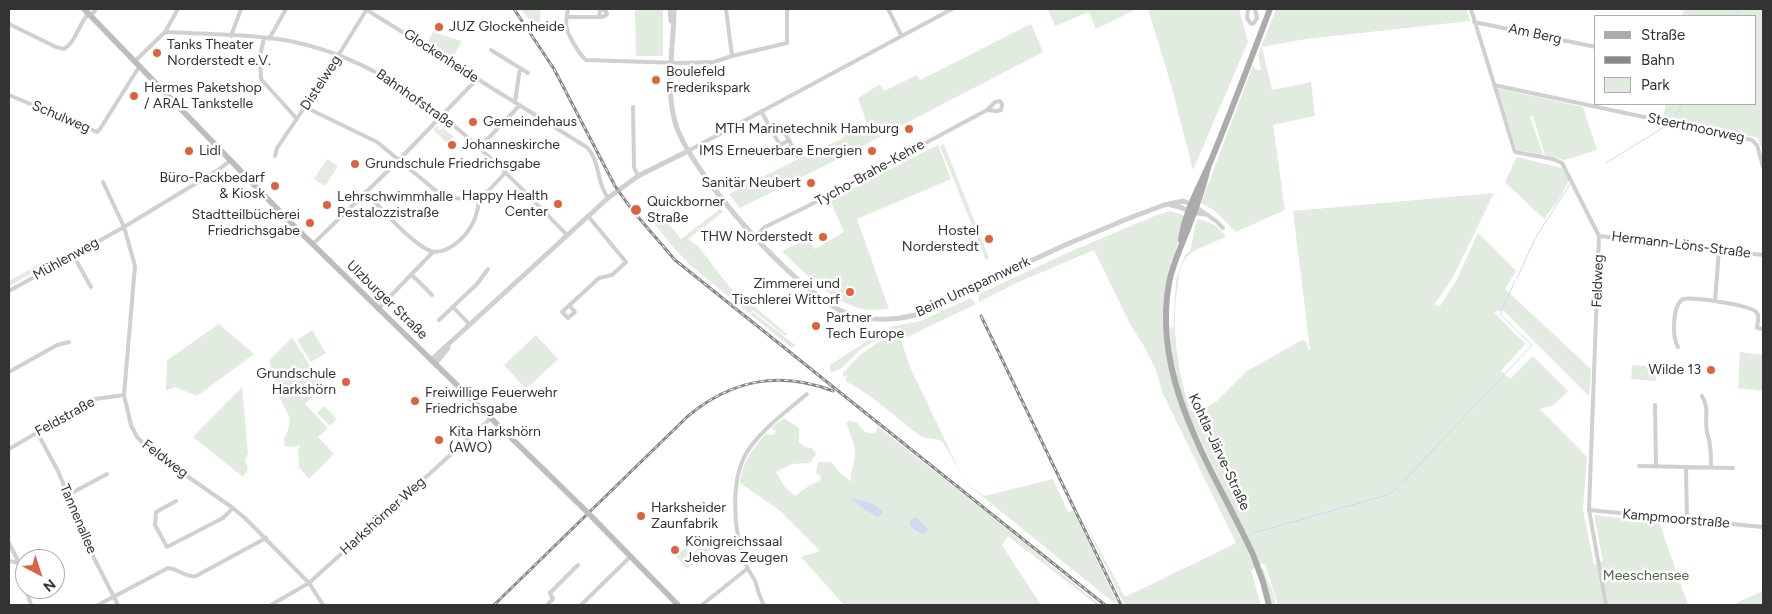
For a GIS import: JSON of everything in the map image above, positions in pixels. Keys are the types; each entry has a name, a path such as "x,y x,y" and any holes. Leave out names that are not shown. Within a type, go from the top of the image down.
{"main road":[{"name":"Kohtla-Järve-Straße","path":"1270,9 1209,164 1204,185 1183,226 1180,246 1171,276 1166,312 1168,349 1174,381 1184,412 1256,563 1270,605"},
{"name":"Ulzburger Straße","path":"88,13 230,161 378,309 595,520 678,605"}],"street":[{"path":"9,24 64,49 69,46 88,13 96,9"},
{"path":"134,62 165,32 178,9"},
{"path":"231,36 241,9"},
{"path":"269,39 286,9"},
{"name":"Distelweg","path":"275,156 277,148 367,9"},
{"name":"Glockenheide","path":"367,9 588,148 597,163 601,184 608,198"},
{"path":"568,9 568,31 586,60 671,62 714,62 787,43 788,9"},
{"name":"Beim Umspannwerk","path":"672,9 671,62 673,113 679,135 688,151 722,198 755,237 791,273 836,308 860,317 872,319 896,319 924,311 1065,245 1127,218 1168,204 1192,209 1208,216 1223,228"},
{"path":"726,9 732,56"},
{"path":"888,9 901,35"},
{"path":"433,362 567,235 608,198 638,176 952,9"},
{"path":"1248,9 1247,18 1251,24 1257,18 1255,9"},
{"name":"Feldweg","path":"1470,9 1515,152 1554,159 1562,163 1599,236 1589,510 1606,605"},
{"path":"567,17 599,17"},
{"name":"Am Berg","path":"1474,22 1594,47"},
{"name":"Bahnhofstraße","path":"165,32 289,41 363,64 384,75 442,116 506,172 567,235"},
{"path":"264,38 260,56 261,79 296,119"},
{"path":"491,50 528,73"},
{"name":"Schulweg","path":"9,95 94,132 100,129 139,67"},
{"path":"515,102 520,68"},
{"path":"313,244 398,161 477,79"},
{"name":"Steertmoorweg","path":"1494,85 1752,140 1757,146 1763,167"},
{"path":"479,148 520,105"},
{"path":"305,107 377,142 435,190 448,197 478,201"},
{"path":"633,107 634,166 638,176"},
{"name":"Tycho-Brahe-Kehre","path":"755,237 764,227 808,206 987,110"},
{"path":"761,111 780,145 789,140"},
{"path":"772,131 780,126 797,156"},
{"name":"Mühlenweg","path":"9,290 124,227 230,161"},
{"path":"366,192 420,245 433,252 447,250 468,232 477,215 478,201 506,172"},
{"path":"103,182 124,227"},
{"path":"569,305 599,278 612,275 626,262 588,216"},
{"name":"Feldweg","path":"124,227 135,266 124,395 131,425 144,445 233,508 266,538 309,583 323,605"},
{"name":"Hermann-Löns-Straße","path":"1599,236 1763,254"},
{"path":"1715,301 1719,250"},
{"path":"378,309 433,252"},
{"path":"73,255 91,287"},
{"path":"439,320 477,284 488,269"},
{"path":"412,275 432,295"},
{"path":"1678,348 1674,341 1676,309 1680,301 1688,298 1744,306 1756,310 1758,315 1757,328 1763,329"},
{"path":"453,307 470,325"},
{"path":"9,372 57,345 69,342"},
{"path":"764,605 759,597 740,543 736,520 738,475 742,461 751,446 807,394"},
{"name":"Feldstraße","path":"9,449 95,399 124,395"},
{"path":"1702,396 1706,404 1711,468"},
{"path":"1655,405 1656,467"},
{"name":"Harkshörner Weg","path":"271,605 309,583 490,419"},
{"name":"Tannenallee","path":"37,432 68,495 94,558 118,605"},
{"path":"1639,466 1733,468"},
{"path":"1686,468 1687,520"},
{"path":"68,495 107,474"},
{"path":"176,501 156,512 155,525 166,547 223,518 233,508"},
{"name":"Kampmoorstraße","path":"1589,510 1763,527"},
{"path":"98,605 168,568 176,568 190,577 196,576 266,538"},
{"path":"9,543 15,555"},
{"path":"581,605 631,556"},
{"path":"549,605 553,599 550,593 578,566"},
{"path":"702,605 748,568"}],"green space":[{"path":"521,9 541,9 539,32"},
{"path":"635,9 663,9 663,56 636,56"},
{"path":"1137,9 1096,29 1089,12 1055,26 1048,10"},
{"path":"1148,9 1239,9 1248,42 1193,170 1172,88"},
{"path":"1276,9 1466,9 1470,21 1306,39 1262,47 1272,90 1311,82 1315,116 1273,125 1285,210 1236,232 1215,211 1201,203 1253,65 1256,70 1261,70 1258,55"},
{"path":"1684,9 1763,9 1763,153 1758,138 1663,117 1666,105 1757,105 1757,15 1682,15"},
{"path":"1031,24 1043,52 740,208 729,194 820,148 840,140 855,126 867,123 858,98 880,84 884,91 917,75 920,80"},
{"path":"433,32 462,41 453,58 427,43"},
{"path":"1497,88 1583,107 1597,150 1565,160 1545,155 1533,116 1530,117 1543,155 1517,150"},
{"path":"437,126 439,128 438,131 443,128 455,138 452,138 447,143 433,129"},
{"path":"944,144 989,258 986,260 940,146"},
{"path":"938,145 951,179 857,219 889,309 862,309 839,300 809,277 782,251 808,239 815,249 844,232 830,200"},
{"path":"1517,157 1562,168 1569,180 1559,199 1544,219 1505,182"},
{"path":"327,159 338,166 325,186 314,179"},
{"name":"Meeschensee","path":"1494,193 1453,277 1434,305 1440,306 1457,279 1478,233 1516,271 1505,289 1591,369 1589,396 1503,310 1494,312 1525,344 1501,371 1510,379 1533,356 1568,391 1554,405 1540,409 1587,457 1583,510 1594,565 1603,561 1594,515 1659,522 1688,605 1278,605 1265,564 1259,564 1186,409 1178,386 1172,356 1170,329 1171,326 1173,330 1176,280 1185,255 1190,251 1197,219 1213,225 1226,237 1191,253 1182,265 1179,277 1175,316 1176,348 1185,394 1190,410 1193,412 1217,401 1247,371 1302,340 1307,342 1308,349 1310,350 1293,211"},
{"path":"720,209 723,212 688,239 698,246 738,296 754,306 788,335 784,335 754,311 749,313 690,265 654,223 663,217 681,239"},
{"path":"1169,211 1181,214 1185,218 1173,260 1170,262 1166,352 1174,389 1185,418 1255,567 1251,570 1261,605 1126,605 1083,519 1125,597 1236,543 1163,394 1156,370 1131,326 1094,250 1021,281 979,302 979,294 1067,253"},
{"path":"43,262 45,266 9,286 9,281"},
{"path":"971,298 976,304 901,340 910,367 962,476 944,444 935,439 919,435 875,400 847,382 845,380 847,378 846,375 843,377 843,373 861,354 891,334 889,327 920,321"},
{"path":"753,312 795,345 792,348 751,315"},
{"path":"219,324 254,354 197,396 175,387 166,391 167,360"},
{"path":"883,329 884,335 861,349 842,368 833,372 830,371 830,365"},
{"path":"312,330 326,353 311,362 297,340"},
{"path":"536,335 558,359 526,389 504,365"},
{"path":"292,337 323,386 305,404 328,428 318,437 334,454 309,479 299,467 298,450 300,445 294,447 285,446 284,438 288,430 290,418 277,393 278,387 269,361"},
{"path":"1740,352 1763,355 1763,391 1738,388"},
{"path":"1632,365 1657,367 1656,381 1631,379"},
{"path":"242,387 248,453 245,461 248,469 243,477 193,437"},
{"path":"324,406 337,419 330,426 317,413"},
{"path":"784,418 799,428 799,442 805,447 812,448 816,454 810,463 792,464 776,472 784,486 795,496 810,485 820,481 821,476 816,473 818,462 831,462 841,474 852,482 850,475 855,455 846,423 848,421 857,422 862,430 867,433 876,432 877,426 1100,605 1097,605 1008,536 1002,545 1041,605 844,605 801,557 820,551 779,510 740,483 745,463 756,445 766,434 774,435 776,431 771,428"},
{"path":"1053,479 1068,512 1073,510 1117,603 1113,602 966,483 984,496"},
{"path":"706,542 711,549 687,569 676,556 685,548 692,554"},
{"path":"1263,568 1276,605 1272,605 1261,570"},
{"path":"1763,591 1763,605 1737,605 1736,603"}],"water":[{"path":"850,498 878,506 883,513 880,516 875,516"},
{"path":"917,518 928,530 924,534 916,531 910,525 911,519"}],"waterway":[{"path":"1737,15 1740,9"},
{"path":"1672,121 1681,105"},
{"path":"1606,163 1669,124"},
{"path":"1517,278 1536,237 1570,184"},
{"path":"1401,484 1532,345 1500,314 1515,281"},
{"path":"1254,533 1387,495 1399,487"}],"railway":[{"path":"514,9 554,69 615,186 632,210 675,260 1105,605"},
{"path":"981,316 1121,605"},
{"path":"494,605 688,416 705,404 739,387 775,380 794,381 833,391"}],"place":[{"name":"JUZ Glockenheide","path":"439,27"},
{"name":"Tanks Theater Norderstedt e.V.","path":"157,53"},
{"name":"Boulefeld Frederikspark","path":"656,80"},
{"name":"Hermes Paketshop / ARAL Tankstelle","path":"134,96"},
{"name":"Gemeindehaus","path":"473,122"},
{"name":"MTH Marinetechnik Hamburg","path":"909,129"},
{"name":"Johanneskirche","path":"452,145"},
{"name":"Lidl","path":"189,151"},
{"name":"IMS Erneuerbare Energien","path":"872,151"},
{"name":"Grundschule Friedrichsgabe","path":"355,164"},
{"name":"Sanitär Neubert","path":"811,183"},
{"name":"Büro-Packbedarf & Kiosk","path":"275,186"},
{"name":"Happy Health Center","path":"558,204"},
{"name":"Lehrschwimmhalle Pestalozzistraße","path":"327,205"},
{"name":"Quickborner Straße","path":"636,210"},
{"name":"Stadtteilbücherei Friedrichsgabe","path":"310,223"},
{"name":"THW Norderstedt","path":"823,237"},
{"name":"Hostel Norderstedt","path":"989,239"},
{"name":"Zimmerei und Tischlerei Wittorf","path":"850,292"},
{"name":"Partner Tech Europe","path":"816,326"},
{"name":"Wilde 13","path":"1711,370"},
{"name":"Grundschule Harkshörn","path":"346,382"},
{"name":"Freiwillige Feuerwehr Friedrichsgabe","path":"415,401"},
{"name":"Kita Harkshörn (AWO)","path":"439,440"},
{"name":"Harksheider Zaunfabrik","path":"641,516"},
{"name":"Königreichssaal Jehovas Zeugen","path":"675,550"}]}
